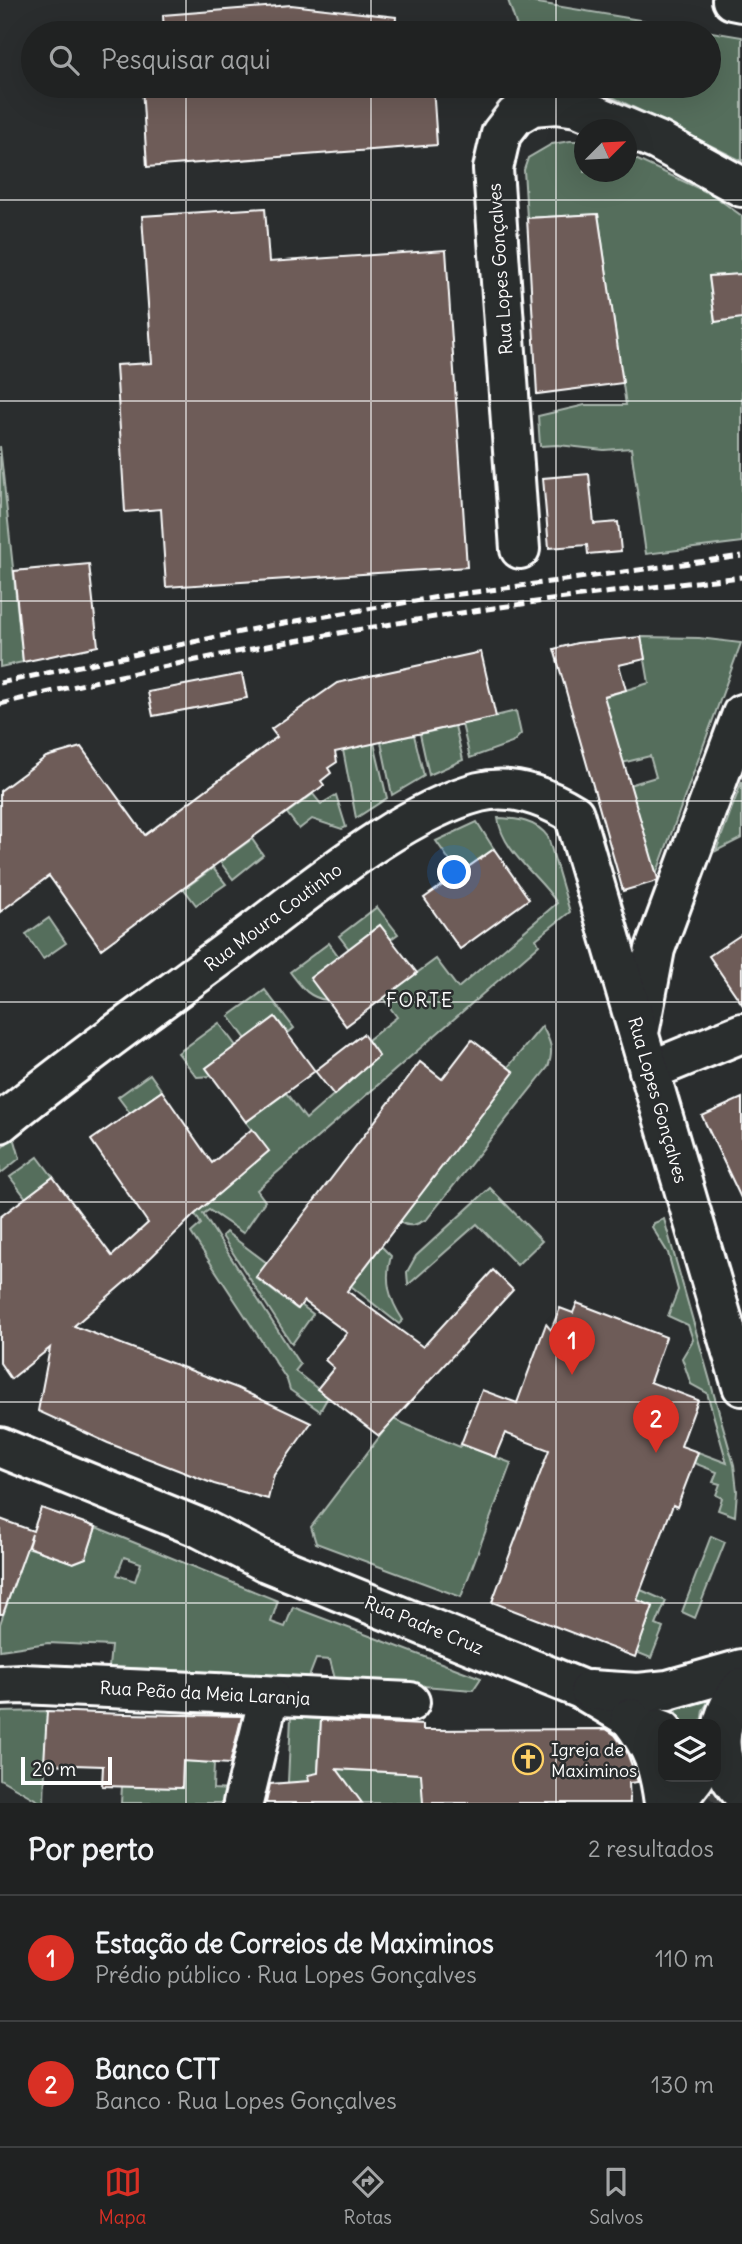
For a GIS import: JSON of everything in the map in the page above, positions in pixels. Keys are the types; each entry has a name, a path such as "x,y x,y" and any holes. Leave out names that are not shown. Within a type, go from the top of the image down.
{"main road":[{"path":"732,0 742,2"},
{"name":"Rua Lopes Gonçalves","path":"520,550 493,169 501,134 515,116 532,106 556,104 577,107 658,141 742,187"},
{"path":"639,1035 655,949 742,714"},
{"name":"Rua Moura Coutinho","path":"0,1124 338,869 409,822 448,802 481,791 517,791 549,799 574,814"},
{"name":"Rua Lopes Gonçalves","path":"574,814 742,1386"},
{"path":"649,1072 742,1032"},
{"name":"Rua Padre Cruz","path":"0,1447 177,1518 267,1562 581,1689 646,1724 648,1741 661,1777 664,1803"},
{"name":"Rua Padre Cruz","path":"0,1468 196,1541 267,1562"},
{"name":"Rua Padre Cruz","path":"581,1689 638,1693 668,1690 742,1669"},
{"name":"Rua Peão da Meia Laranja","path":"0,1685 410,1702"},
{"path":"721,1736 723,1717 742,1686"},
{"path":"243,1803 269,1696"},
{"path":"675,1803 698,1782"}],"green space":[{"path":"508,0 646,21 515,21"},
{"path":"721,34 742,37 742,161 614,98 721,98"},
{"path":"574,141 574,182 637,182 637,160 713,195 742,216 742,278 740,274 709,277 715,321 742,318 742,542 646,554 631,448 604,450 558,445 540,446 538,416 585,405 626,405 598,214 527,218 524,170 528,158 552,144"},
{"path":"0,446 23,662 0,667"},
{"path":"641,637 699,638 741,643 656,875 629,785 656,777 650,756 622,763 603,697 649,683"},
{"path":"516,711 521,734 512,743 470,758 462,724"},
{"path":"455,726 463,760 429,775 420,734"},
{"path":"414,735 424,776 392,795 381,742"},
{"path":"374,743 387,798 356,818 343,750"},
{"path":"742,781 742,838 716,851"},
{"path":"313,794 321,804 336,795 346,827 342,829 312,819 299,829 287,813"},
{"path":"498,818 532,824 548,837 570,912 536,939 539,945 257,1190 265,1201 243,1233 209,1210 203,1214 300,1365 295,1371 328,1397 320,1411 290,1390 287,1380 191,1233 201,1224 195,1214 268,1151 246,1122 286,1093 306,1119 378,1056 368,1040 397,1017 383,998 436,959 458,988 557,903 506,842"},
{"path":"477,822 494,849 459,874 436,841"},
{"path":"252,839 263,855 233,879 220,862"},
{"path":"213,868 226,884 196,905 184,889"},
{"path":"377,907 398,934 391,939 380,925 349,949 339,936"},
{"path":"49,918 66,943 43,959 26,934"},
{"path":"329,943 339,957 327,1000 310,994 290,972"},
{"path":"265,990 294,1028 288,1033 275,1017 246,1039 229,1016"},
{"path":"219,1023 236,1046 206,1068 212,1076 197,1077 178,1053"},
{"path":"542,1026 551,1046 548,1067 427,1219 413,1225 399,1222 514,1072 508,1067"},
{"path":"150,1074 162,1091 130,1113 118,1097"},
{"path":"14,1137 20,1158 0,1174 0,1149"},
{"path":"38,1157 53,1177 26,1198 10,1177"},
{"path":"490,1188 542,1241 517,1265 477,1224 408,1285 407,1272 416,1256"},
{"path":"664,1219 734,1465 737,1491 735,1516 718,1510 722,1498 716,1495 720,1484 713,1482 717,1472 694,1463 698,1452 727,1463 707,1393 691,1384 682,1358 693,1340 688,1325 668,1316 678,1290 668,1253 652,1227 654,1223"},
{"path":"226,1232 267,1263 256,1278 297,1309 301,1305 313,1314 292,1344 222,1236"},
{"path":"381,1246 391,1256 388,1281 394,1305 403,1320 399,1324 351,1286"},
{"path":"393,1419 460,1447 461,1444 511,1463 461,1597 316,1543 311,1527"},
{"path":"96,1527 278,1601 271,1622 285,1627 293,1607 481,1678 473,1690 335,1679 330,1660 316,1659 309,1677 109,1667 111,1646 48,1643 0,1650 0,1624 27,1547 74,1563 86,1558","holes":["124,1557 141,1563 135,1581 117,1575"]},
{"path":"711,1536 725,1542 695,1618 682,1612"},
{"path":"641,1590 666,1601 656,1625 663,1628 651,1658 636,1652 653,1607 637,1600"},
{"path":"719,1685 703,1710 702,1719 677,1719 676,1700"},
{"path":"47,1711 42,1803 0,1779 0,1712"},
{"path":"291,1717 321,1719 318,1768 421,1774 423,1730 514,1731 443,1803 293,1803 288,1782"},
{"path":"183,1761 214,1763 213,1789 233,1790 230,1803 121,1803 122,1786 182,1788"}],"building":[{"path":"291,5 396,17 396,21 163,21 163,15"},
{"path":"143,98 434,98 437,145 147,167"},
{"path":"265,208 269,262 446,250 467,567 166,587 161,509 125,512 116,365 152,363 142,216"},
{"path":"598,214 623,383 537,394 527,218"},
{"path":"742,274 742,318 715,322 709,276"},
{"path":"589,474 594,524 618,522 621,551 588,554 587,545 549,548 543,478"},
{"path":"89,564 98,646 23,662 14,571"},
{"path":"641,637 645,659 619,665 626,690 604,696 658,879 623,891 554,649 577,643"},
{"path":"481,652 496,717 335,752 337,762 328,768 331,773 321,781 324,785 101,949 49,876 0,912 0,791 46,757 81,747 145,835 277,737 271,729 337,683"},
{"path":"242,674 247,698 153,716 148,692"},
{"path":"494,849 529,899 460,949 424,898"},
{"path":"380,925 417,973 346,1026 310,978"},
{"path":"742,934 742,1004 709,956"},
{"path":"275,1017 315,1071 246,1122 206,1068"},
{"path":"363,1034 379,1056 334,1095 315,1071"},
{"path":"472,1040 514,1072 347,1291 423,1347 493,1270 513,1290 379,1436 317,1389 334,1368 325,1360 347,1333 304,1301 298,1309 256,1277 420,1062 442,1079"},
{"path":"162,1091 212,1163 252,1129 269,1151 195,1214 133,1275 74,1326 237,1388 311,1423 274,1475 268,1499 214,1484 108,1443 38,1411 50,1348 11,1379 0,1363 0,1217 53,1177 112,1256 148,1223 91,1140"},
{"path":"742,1098 742,1200 702,1116"},
{"path":"577,1303 666,1337 650,1382 698,1400 681,1446 698,1452 677,1507 673,1505 637,1600 653,1606 635,1657 492,1602 549,1450 505,1433 495,1457 461,1444 482,1390 517,1403 546,1324 551,1330 560,1308 573,1313"},
{"path":"41,1508 96,1527 86,1558 73,1563 28,1547 32,1534 3,1614 0,1614 0,1519 33,1531"},
{"path":"47,1711 242,1716 230,1764 183,1761 182,1788 102,1786 103,1766 44,1764"},
{"name":"Igreja de Maximinos","path":"321,1720 423,1725 423,1730 606,1729 615,1735 626,1750 638,1782 629,1783 630,1803 423,1803 421,1774 337,1769 362,1803 266,1803 270,1784 309,1781 308,1775 318,1773"}],"tunnel":[{"path":"716,1803 742,1771"}],"railway":[{"path":"0,683 273,625 438,597 742,556"},
{"path":"0,704 276,644 369,628 555,599 742,577"}],"place":[{"name":"Estação de Correios de Maximinos","path":"572,1375"},
{"name":"Banco CTT","path":"656,1453"},
{"name":"Igreja de Maximinos","path":"528,1759"}],"district":[{"name":"FORTE","path":"420,1000"}]}
